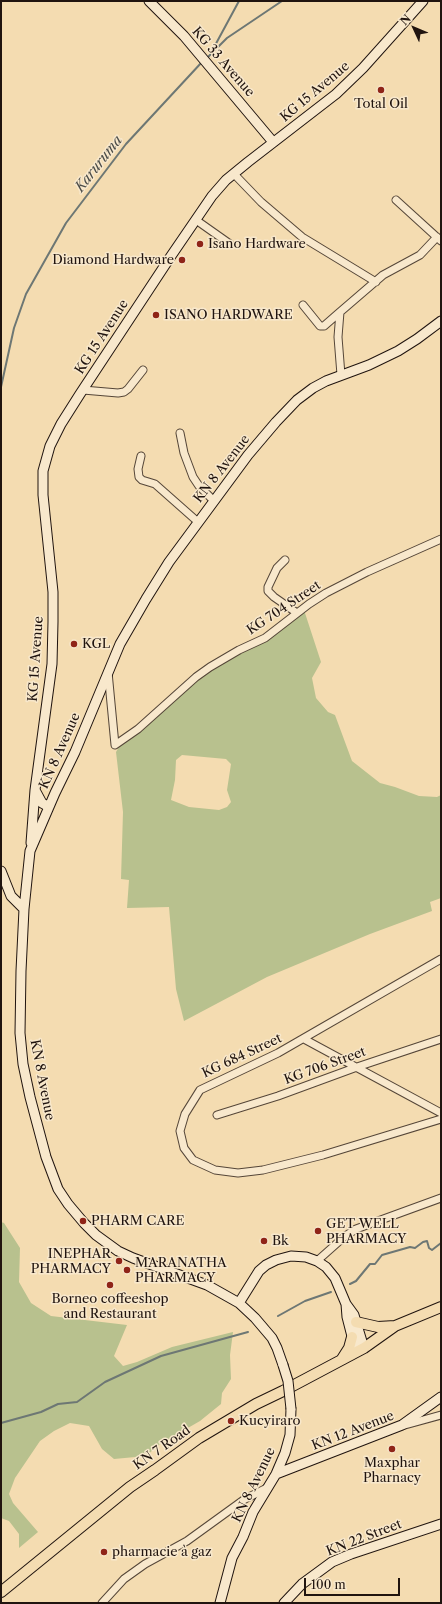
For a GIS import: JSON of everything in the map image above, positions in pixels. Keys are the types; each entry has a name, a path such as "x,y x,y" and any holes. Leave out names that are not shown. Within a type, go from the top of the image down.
{"main road":[{"name":"KG 33 Avenue","path":"149,1 184,36 273,142"},
{"name":"KG 15 Avenue","path":"30,851 33,807 52,664 53,622 51,573 43,495 43,471 52,441 83,390 212,196 226,180 336,94 363,68 423,1"},
{"name":"KN 8 Avenue","path":"220,1603 232,1558 253,1512 276,1474 285,1453 290,1435 291,1409 288,1381 272,1338 255,1318 239,1303 208,1285 133,1258 118,1251 96,1235 84,1223 58,1189 46,1157 30,1097 23,1064 20,1033 20,971 30,851 120,644 169,562 248,455 297,400 314,388 369,365 398,350 417,339 441,321"},
{"path":"36,792 55,793"},
{"path":"36,792 42,803 49,807"},
{"path":"33,807 44,818"},
{"path":"1,871 11,896 24,909"},
{"path":"239,1303 260,1271 266,1265 276,1260 291,1256 306,1257 326,1268 335,1278 346,1304 347,1316 352,1336 360,1350"},
{"path":"346,1304 351,1309 356,1322 360,1350"},
{"path":"356,1322 378,1327 395,1326 441,1307"},
{"name":"KN 7 Road","path":"1,1592 130,1487 199,1438 256,1404 341,1361 395,1326"},
{"path":"341,1361 349,1348 352,1336"},
{"path":"402,1426 441,1397"},
{"name":"KN 12 Avenue","path":"276,1474 402,1426"},
{"path":"285,1453 289,1459 299,1466"},
{"name":"KN 22 Street","path":"284,1603 302,1584 332,1562 441,1524"}],"street":[{"path":"234,174 262,202 302,237 376,282"},
{"path":"303,305 320,326 324,326 383,275 420,255 439,239 396,200"},
{"path":"196,220 230,244"},
{"path":"340,312 338,337 342,375"},
{"path":"83,390 118,393 124,392 143,370"},
{"path":"180,433 184,453 193,477 199,486 214,501"},
{"path":"141,456 138,469 139,476 142,480 154,484 198,522"},
{"name":"KG 704 Street","path":"108,672 115,745 138,728 210,667 239,650 265,638 297,613 333,589 441,539"},
{"path":"285,560 277,568 268,587 268,591 297,613"},
{"name":"KG 684 Street","path":"441,959 304,1039 278,1053 204,1087 198,1092 185,1114 180,1131 184,1148 193,1160 215,1170 238,1173 263,1170 323,1155 441,1119"},
{"name":"KG 706 Street","path":"217,1115 278,1096 441,1038"},
{"path":"304,1039 441,1112"},
{"path":"317,1262 344,1237 356,1229 441,1198"},
{"name":"KN 12 Avenue","path":"402,1426 441,1415"},
{"path":"102,1603 124,1579 145,1564 187,1541 245,1499 267,1488"}],"green space":[{"path":"304,610 321,662 312,678 316,698 328,712 335,715 352,761 380,783 419,796 437,797 441,795 441,898 430,902 432,911 370,934 267,977 184,1021 176,989 169,907 127,908 129,880 121,879 123,812 116,752 119,747 158,712 192,678","holes":["182,755 226,759 231,764 227,790 231,802 227,807 219,810 189,807 171,800 175,780 176,760"]},
{"path":"1,1222 4,1223 20,1248 19,1282 31,1303 51,1316 127,1325 114,1356 123,1366 137,1362 172,1347 233,1332 230,1355 231,1379 222,1393 221,1404 200,1421 160,1444 146,1456 114,1459 102,1449 89,1426 70,1423 54,1431 40,1441 15,1478 9,1494 13,1503 38,1532 19,1548 19,1534 9,1521 1,1518"}],"waterway":[{"path":"212,51 239,1"},
{"name":"Karuruma","path":"207,58 227,38 282,1"},
{"name":"Karuruma","path":"1,387 14,328 26,294 66,223 126,144 202,62"},
{"path":"350,1284 356,1281 370,1264 375,1264 382,1255 410,1247 415,1248 427,1241 429,1248 432,1250 441,1243"},
{"path":"278,1316 305,1301 331,1292"},
{"path":"1,1423 41,1412 58,1404 77,1402 105,1382 161,1356 248,1332"}],"place":[{"name":"Total Oil","path":"381,90"},
{"name":"Isano Hardware","path":"200,244"},
{"name":"Diamond Hardware","path":"182,260"},
{"name":"ISANO HARDWARE","path":"156,315"},
{"name":"KGL","path":"74,644"},
{"name":"PHARM CARE","path":"83,1221"},
{"name":"GET WELL PHARMACY","path":"318,1231"},
{"name":"Bk","path":"264,1241"},
{"name":"INEPHAR PHARMACY","path":"119,1261"},
{"name":"MARANATHA PHARMACY","path":"127,1270"},
{"name":"Borneo coffeeshop and Restaurant","path":"110,1285"},
{"name":"Kucyiraro","path":"231,1421"},
{"name":"Maxphar Pharnacy","path":"392,1449"},
{"name":"pharmacie à gaz","path":"104,1552"}]}
